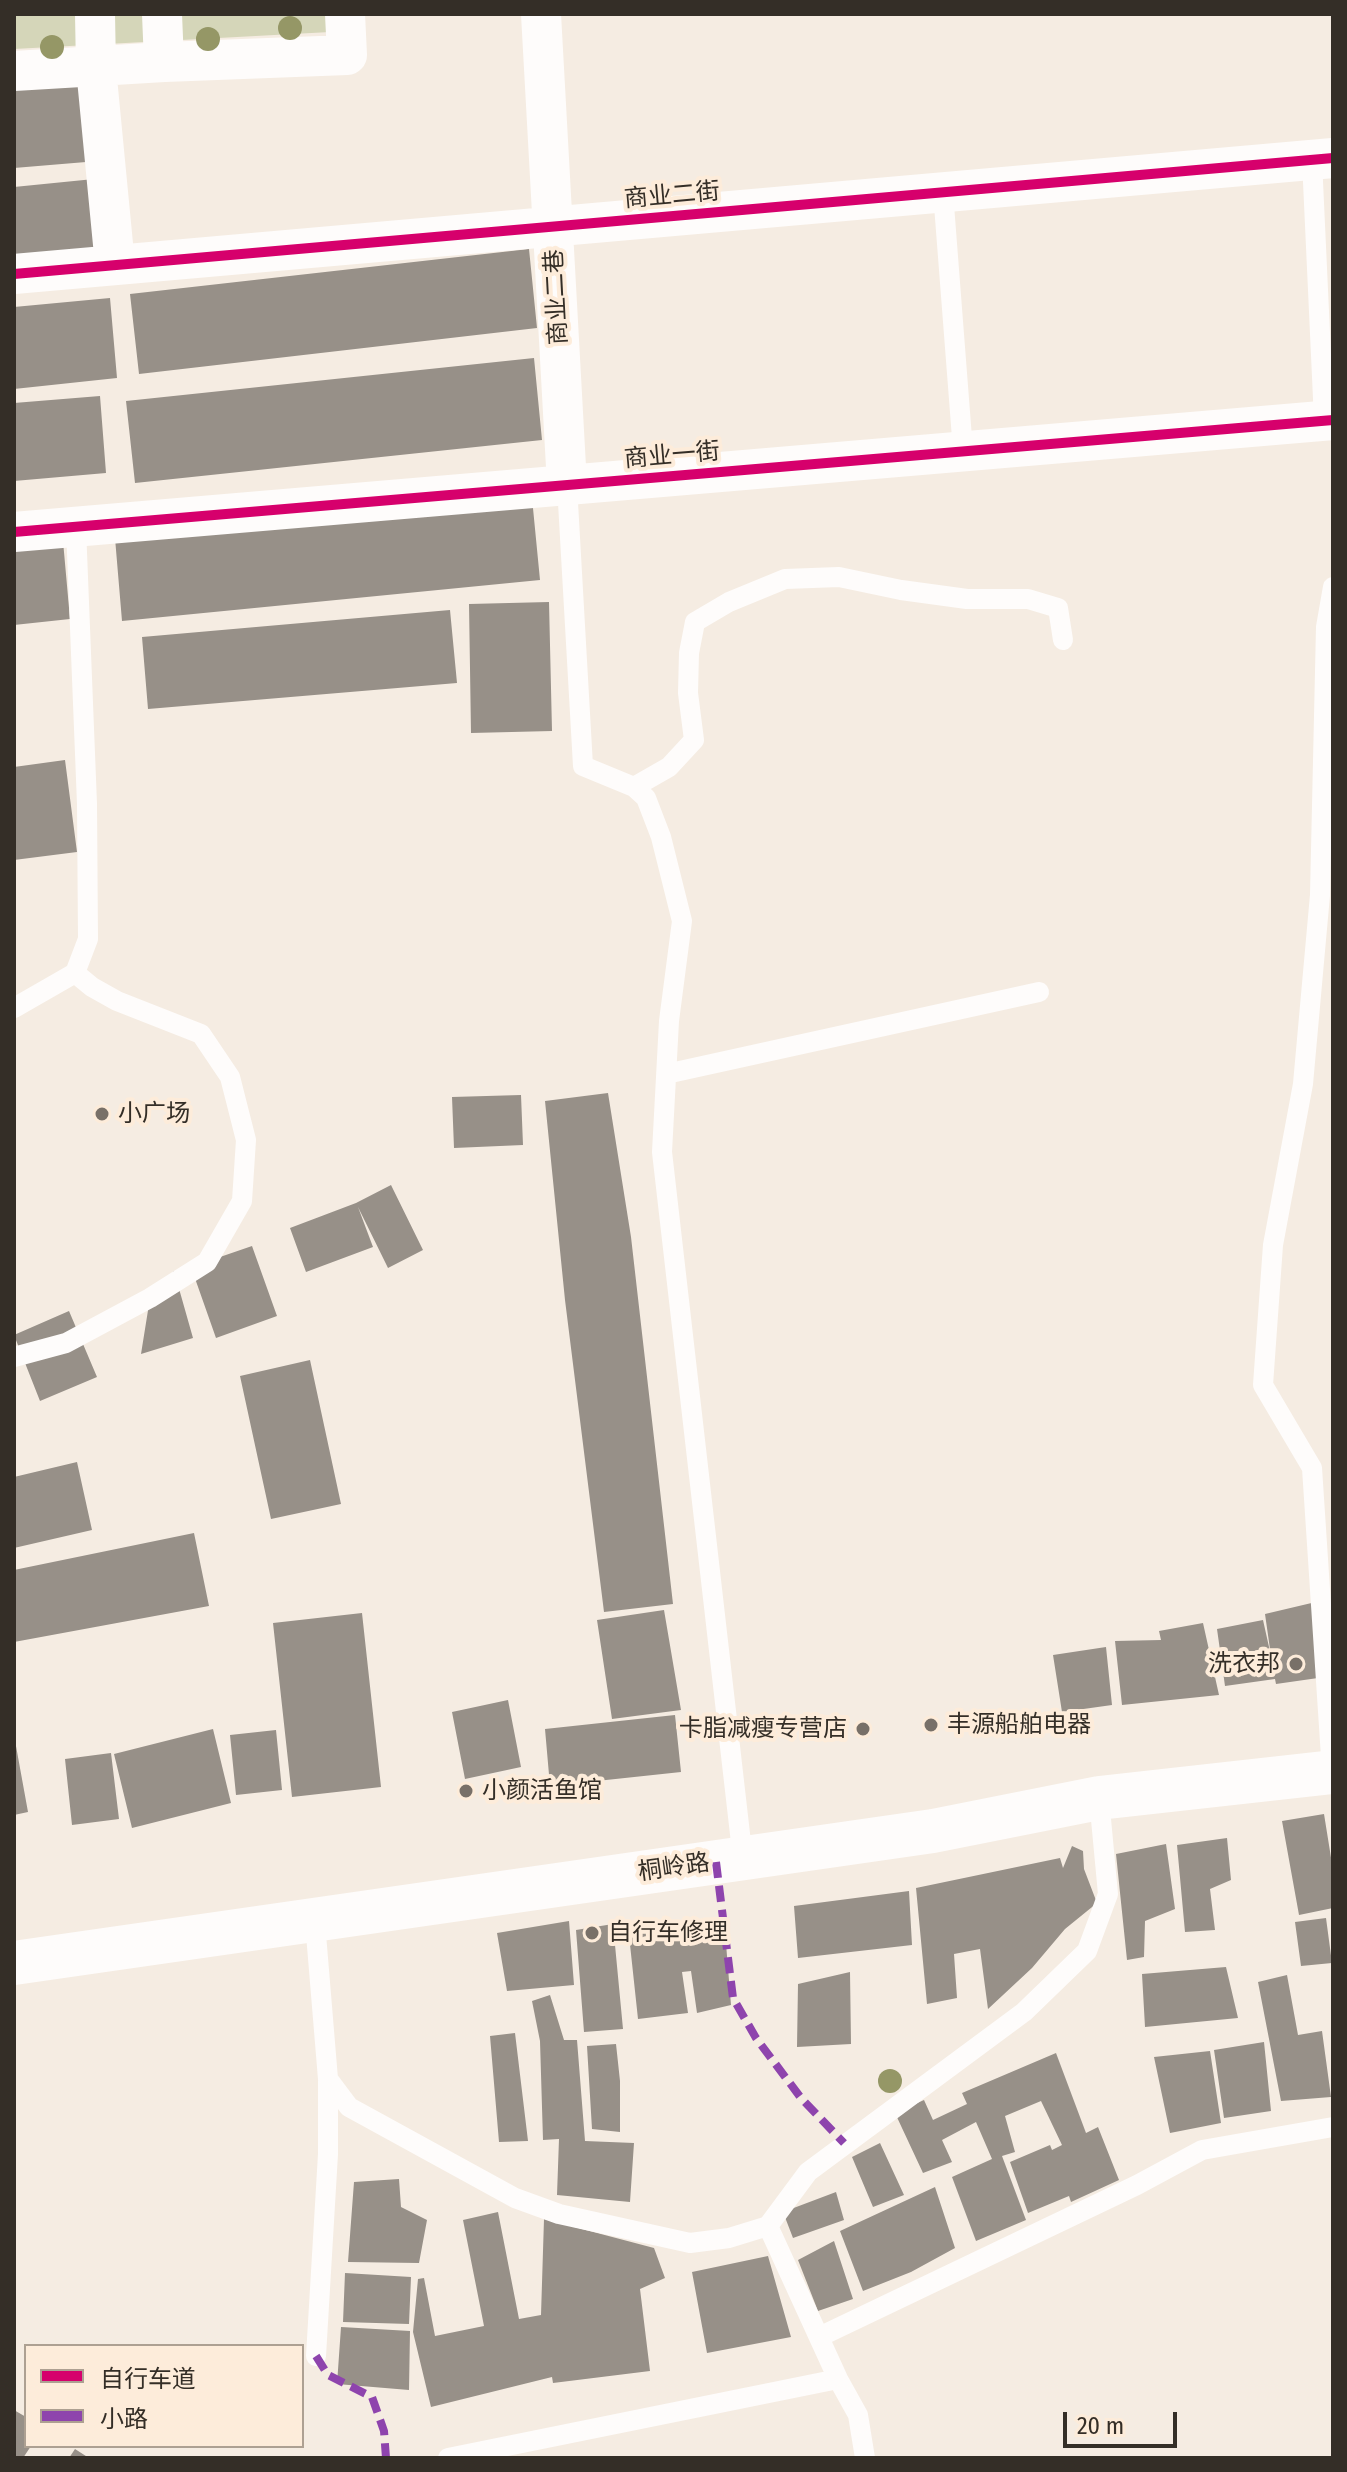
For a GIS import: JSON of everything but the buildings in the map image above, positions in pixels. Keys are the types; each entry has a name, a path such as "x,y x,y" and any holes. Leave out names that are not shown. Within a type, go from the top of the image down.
{"main road":[{"name":"桐岭路","path":"14,1963 743,1860 933,1831 1099,1798 1332,1772"}],"street":[{"path":"95,14 96,68 115,265"},
{"path":"162,14 164,62"},
{"path":"14,71 347,55 345,14"},
{"name":"商业二巷","path":"541,14 567,485"},
{"name":"商业二街","path":"14,274 1323,159"},
{"name":"商业一街","path":"14,532 1329,420"}],"lane":[{"path":"1323,159 1329,420"},
{"path":"943,192 963,451"},
{"path":"567,485 583,766 634,787 646,798 661,837 682,921 669,1021 662,1152 743,1860"},
{"path":"14,1008 75,973 88,939 76,527"},
{"path":"634,787 669,767 694,740 688,693 689,653 695,622 729,602 785,579 839,577 967,599 1028,599 1058,608 1063,640"},
{"path":"1332,1772 1312,1468 1263,1385 1273,1245 1303,1084 1320,895 1326,627 1333,587"},
{"path":"14,1357 66,1343 150,1298 207,1262 242,1201 246,1140 230,1077 201,1034 117,1001 75,973"},
{"path":"666,1074 1039,992"},
{"path":"328,2079 349,2107 515,2198 559,2214 690,2243 729,2238 768,2226 808,2172 1024,2012 1087,1951 1108,1894 1099,1798"},
{"path":"315,1922 328,2079 328,2154 316,2356"},
{"path":"819,2337 1137,2185 1202,2150 1333,2127"},
{"path":"768,2226 838,2379 858,2415 865,2458"},
{"path":"448,2458 838,2379"}],"green space":[{"path":"14,14 329,14 330,32 14,49"}],"marked path":[{"path":"716,1862 733,1998 756,2038 801,2098 844,2143"},
{"path":"316,2356 328,2375 372,2397 384,2431 386,2458"}],"cycle path":[{"path":"14,274 1333,158"},
{"path":"14,532 1333,420"}],"place":[{"name":"小广场","path":"102,1114"},
{"name":"洗衣邦","path":"1296,1664"},
{"name":"丰源船舶电器","path":"931,1725"},
{"name":"卡脂减瘦专营店","path":"863,1729"},
{"name":"小颜活鱼馆","path":"466,1791"},
{"name":"自行车修理","path":"592,1933"}]}
